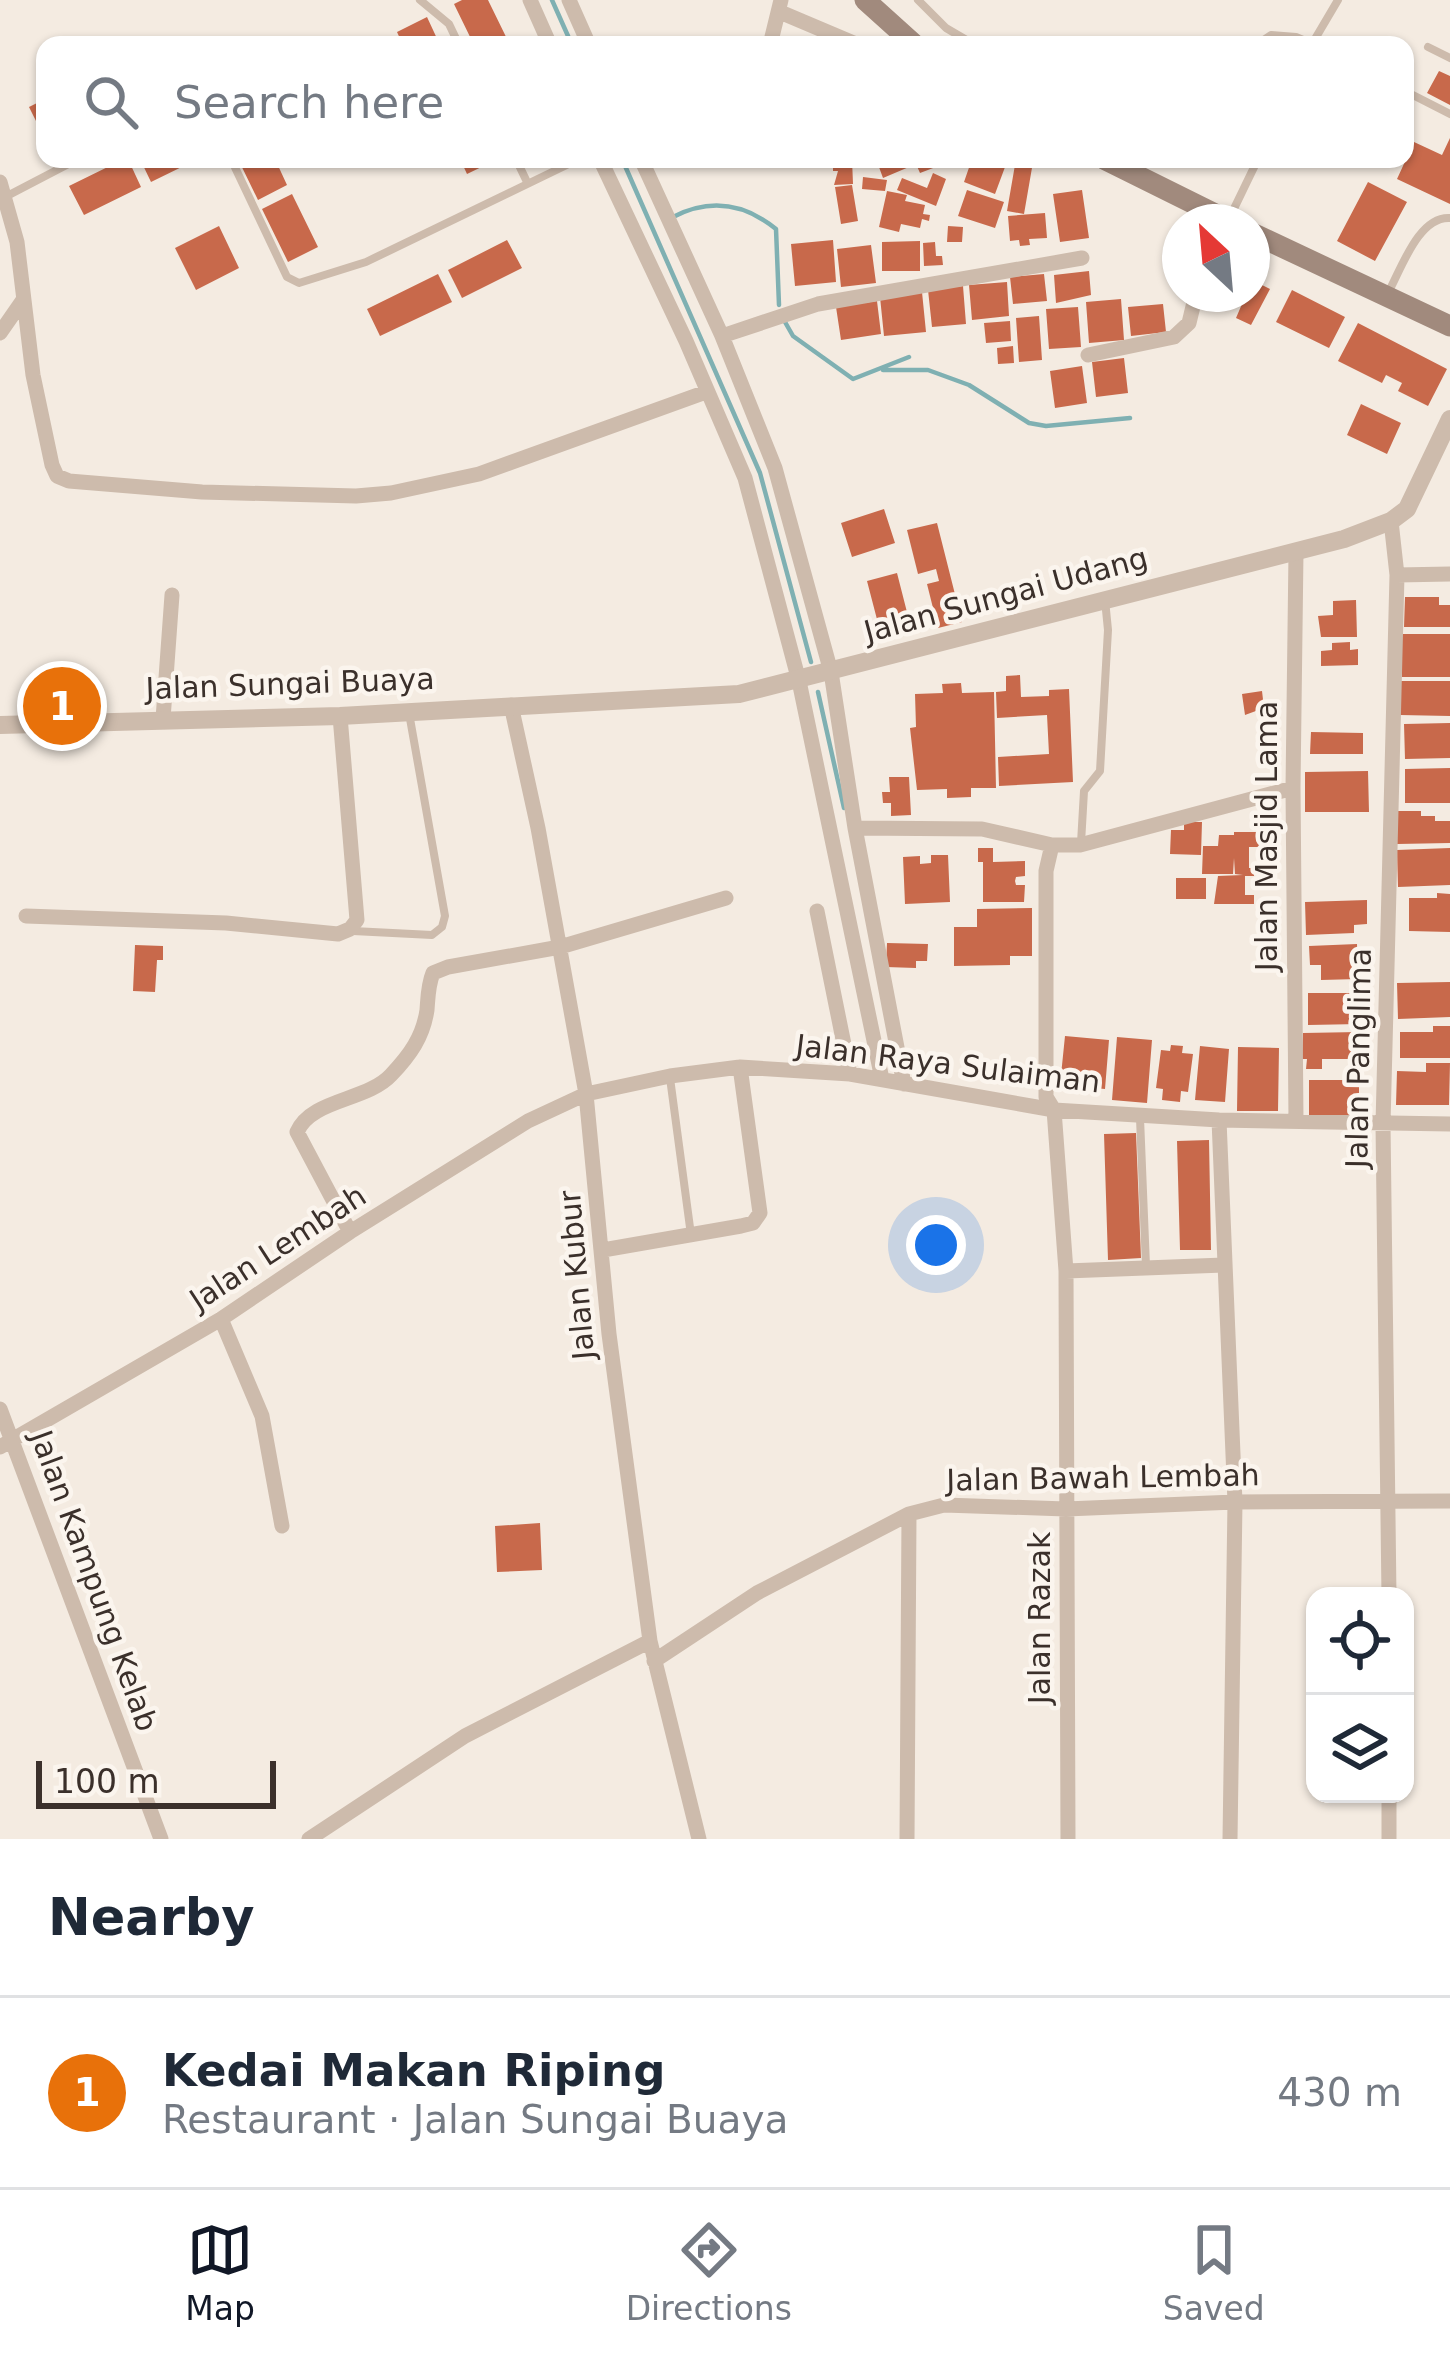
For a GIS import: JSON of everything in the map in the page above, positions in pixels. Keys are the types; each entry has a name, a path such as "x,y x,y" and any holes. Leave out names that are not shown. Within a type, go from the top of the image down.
{"main road":[{"path":"865,0 905,36"},
{"path":"1121,168 1191,204"},
{"path":"1270,242 1450,326"}],"street":[{"path":"530,0 546,36"},
{"path":"569,0 585,36"},
{"path":"772,36 780,6 839,36"},
{"path":"604,168 745,478 799,681 882,1079"},
{"path":"645,168 722,336 775,468 831,672 904,1084"},
{"path":"3,189 17,242 52,465 57,476 69,481 202,492 391,493 479,474 706,392"},
{"path":"722,336 818,304 1082,258"},
{"path":"0,334 23,300"},
{"path":"1088,356 1174,337 1189,323 1192,312"},
{"path":"1391,521 1407,509 1450,418"},
{"name":"Jalan Sungai Udang","path":"511,705 723,696 799,681 1296,552 1391,521"},
{"name":"Jalan Panglima","path":"1389,1587 1383,1124 1396,575 1391,521"},
{"name":"Jalan Masjid Lama","path":"1295,1120 1296,552"},
{"path":"1396,575 1450,574"},
{"path":"163,719 172,595"},
{"name":"Jalan Sungai Buaya","path":"0,725 340,716 511,705"},
{"name":"Jalan Kubur","path":"511,705 586,1094 608,1334 650,1641 699,1839"},
{"path":"26,916 346,931 357,920 340,716"},
{"path":"855,828 982,829 1052,845 1080,845 1293,788"},
{"name":"Jalan Razak","path":"1052,845 1046,871 1046,1097 1054,1110 1066,1270 1068,1839"},
{"path":"350,1232 297,1132 301,1121 375,1090 390,1077 419,1040 433,973 560,947 726,898"},
{"path":"817,911 850,1074"},
{"path":"828,965 859,958"},
{"path":"603,1250 753,1223 760,1213 740,1067"},
{"name":"Jalan Raya Sulaiman","path":"586,1094 740,1067 850,1074 1054,1110 1219,1120 1450,1124"},
{"name":"Jalan Lembah","path":"7,1444 221,1319 528,1121 586,1094"},
{"path":"1219,1120 1235,1502 1230,1839"},
{"path":"1066,1270 1224,1265"},
{"path":"221,1319 262,1416 282,1526"},
{"name":"Jalan Kampung Kelab","path":"0,1409 7,1444 161,1839"},
{"name":"Jalan Bawah Lembah","path":"654,1661 757,1593 909,1514 944,1504 1066,1509 1235,1502 1450,1502"},
{"path":"907,1839 909,1514"},
{"path":"309,1839 465,1736 650,1641"},
{"path":"1389,1803 1389,1839"}],"lane":[{"path":"420,0 449,24 455,36"},
{"path":"918,0 960,36"},
{"path":"1318,36 1338,0"},
{"path":"1428,47 1450,58"},
{"path":"1414,96 1450,114"},
{"path":"3,189 55,168"},
{"path":"235,168 287,277 299,283 366,262 559,168"},
{"path":"520,168 527,182"},
{"path":"1231,204 1253,168"},
{"path":"1385,298 1428,224 1450,218"},
{"path":"1080,845 1084,791 1100,771 1108,630 1104,599"},
{"path":"346,931 432,934 442,927 445,916 409,712"},
{"path":"670,1076 692,1235"},
{"path":"1140,1113 1147,1266"}],"building":[{"path":"488,0 506,36 470,36 454,4"},
{"path":"427,17 436,36 399,36 397,32"},
{"path":"1439,71 1450,76 1450,105 1427,93"},
{"path":"1450,138 1450,204 1397,179 1402,168 1414,168 1414,142 1442,155"},
{"path":"106,168 132,168 141,187 84,215 69,186"},
{"path":"144,168 180,168 151,182"},
{"path":"242,168 279,168 287,185 258,200"},
{"path":"852,168 853,184 834,185 838,171 833,171"},
{"path":"879,168 907,168 883,178"},
{"path":"969,168 1005,168 995,194 964,182"},
{"path":"1014,168 1032,168 1024,214 1007,211"},
{"path":"933,173 946,179 936,206 897,190 902,178 927,188"},
{"path":"863,177 887,180 885,191 862,189"},
{"path":"1368,182 1407,202 1375,261 1337,241"},
{"path":"852,185 858,221 841,224 835,187"},
{"path":"967,190 1004,202 995,228 958,216"},
{"path":"1082,190 1089,238 1060,242 1053,194"},
{"path":"887,191 925,205 923,214 930,215 929,221 922,219 920,228 901,224 899,232 879,227"},
{"path":"292,194 318,247 288,262 262,209"},
{"path":"1045,213 1047,238 1029,239 1030,245 1020,246 1019,240 1010,241 1008,216"},
{"path":"219,226 239,268 196,290 175,248"},
{"path":"948,226 963,227 962,242 947,242"},
{"path":"507,240 522,268 462,298 448,270"},
{"path":"833,240 836,282 795,286 791,244"},
{"path":"920,241 920,271 882,271 882,242"},
{"path":"935,242 936,256 942,256 943,265 924,266 923,243"},
{"path":"871,245 876,283 841,287 837,249"},
{"path":"1089,271 1091,295 1056,303 1054,275"},
{"path":"438,274 452,302 380,336 367,309"},
{"path":"1044,274 1047,301 1013,304 1010,277"},
{"path":"1007,282 1009,316 972,320 969,285"},
{"path":"963,286 966,324 932,327 928,290"},
{"path":"1292,290 1345,317 1329,348 1276,322"},
{"path":"922,292 926,332 884,336 880,297"},
{"path":"1121,299 1124,340 1089,343 1086,302"},
{"path":"877,301 881,334 841,340 836,307"},
{"path":"1162,304 1166,332 1131,336 1128,307"},
{"path":"1078,307 1081,347 1049,349 1046,309"},
{"path":"1239,312 1258,312 1251,325 1236,318"},
{"path":"1039,316 1042,360 1019,362 1016,318"},
{"path":"1010,321 1011,341 986,343 984,323"},
{"path":"1358,323 1447,369 1428,406 1398,391 1402,383 1386,375 1382,383 1338,361"},
{"path":"1013,346 1014,363 998,364 997,348"},
{"path":"1124,358 1128,393 1096,397 1092,362"},
{"path":"1082,366 1087,403 1055,408 1050,371"},
{"path":"1361,404 1401,423 1387,454 1347,435"},
{"path":"884,509 895,543 852,557 841,523"},
{"path":"937,523 962,622 938,628 927,584 939,581 936,569 918,574 907,530"},
{"path":"897,573 909,620 879,627 867,581"},
{"path":"1405,597 1439,597 1439,605 1450,605 1450,627 1404,627"},
{"path":"1356,600 1357,637 1321,637 1318,616 1333,615 1333,601"},
{"path":"1402,634 1450,634 1450,677 1402,677"},
{"path":"1350,642 1350,650 1358,649 1358,665 1321,666 1321,651 1332,650 1332,643"},
{"path":"1020,675 1021,697 1049,696 1049,690 1069,689 1073,782 999,786 998,757 1049,754 1047,715 997,718 996,692 1006,691 1006,676"},
{"path":"1401,681 1450,681 1450,716 1400,715"},
{"path":"961,683 962,693 994,692 996,788 971,788 971,797 947,798 947,789 917,790 910,728 916,727 915,694 943,693 942,684"},
{"path":"1262,691 1264,708 1245,715 1242,694"},
{"path":"84,692 84,718 41,719 41,693"},
{"path":"1450,723 1450,758 1405,759 1404,724"},
{"path":"1311,732 1363,733 1363,754 1310,754"},
{"path":"1450,768 1450,803 1405,803 1405,769"},
{"path":"1368,771 1369,812 1305,812 1305,772"},
{"path":"889,777 909,777 911,815 891,816 891,803 883,803 882,792 890,792"},
{"path":"1396,811 1421,811 1421,816 1435,816 1435,821 1450,821 1450,843 1397,844"},
{"path":"1184,822 1202,822 1201,855 1170,854 1171,830 1184,830"},
{"path":"1261,832 1261,847 1249,847 1254,876 1245,876 1245,895 1254,895 1254,904 1214,904 1218,876 1243,875 1235,874 1234,858 1233,874 1202,874 1203,846 1218,846 1219,835"},
{"path":"978,848 993,848 993,862 1025,861 1025,876 1015,881 1025,885 1024,902 983,902 983,862 978,862"},
{"path":"1450,848 1450,885 1398,887 1397,850"},
{"path":"931,855 948,855 950,902 905,904 903,857 920,856 920,864 931,863"},
{"path":"1176,878 1206,878 1206,899 1176,899"},
{"path":"1437,893 1450,894 1450,932 1409,931 1409,898 1437,898"},
{"path":"1367,900 1367,924 1354,925 1354,933 1306,935 1305,902"},
{"path":"1032,908 1032,956 1010,956 1010,965 954,966 954,927 977,927 977,909"},
{"path":"887,943 928,944 927,961 916,961 916,968 886,967"},
{"path":"1357,944 1358,979 1321,980 1321,965 1310,965 1309,946"},
{"path":"135,945 163,946 155,992 133,991"},
{"path":"1450,982 1450,1017 1398,1019 1397,983"},
{"path":"1308,993 1359,993 1360,1024 1308,1025"},
{"path":"1433,1026 1450,1026 1450,1058 1400,1058 1400,1032 1433,1032"},
{"path":"1359,1032 1359,1059 1322,1059 1322,1069 1306,1069 1303,1033"},
{"path":"1065,1036 1109,1040 1105,1089 1060,1085"},
{"path":"1117,1037 1152,1040 1147,1103 1112,1100"},
{"path":"1171,1045 1183,1046 1182,1053 1193,1054 1188,1092 1181,1091 1180,1102 1162,1100 1163,1089 1156,1088 1161,1050 1170,1051"},
{"path":"1200,1046 1229,1049 1225,1102 1195,1100"},
{"path":"1238,1047 1279,1048 1278,1111 1237,1111"},
{"path":"1426,1063 1450,1063 1449,1105 1396,1105 1397,1071 1426,1072"},
{"path":"1309,1080 1359,1080 1359,1117 1309,1117"},
{"path":"1136,1133 1141,1258 1108,1260 1104,1134"},
{"path":"1209,1140 1211,1250 1180,1250 1177,1141"},
{"path":"540,1523 542,1570 497,1572 495,1526"}],"waterway":[{"path":"552,0 568,36"},
{"path":"626,168 760,473 811,662"},
{"path":"673,217 700,207 726,206 752,213 776,229 779,305"},
{"path":"785,322 793,336 853,379 909,357"},
{"path":"883,370 928,370 969,385 1029,423 1046,426 1130,418"},
{"path":"818,692 844,808"}],"place":[{"name":"Kedai Makan Riping","path":"62,706"}]}
